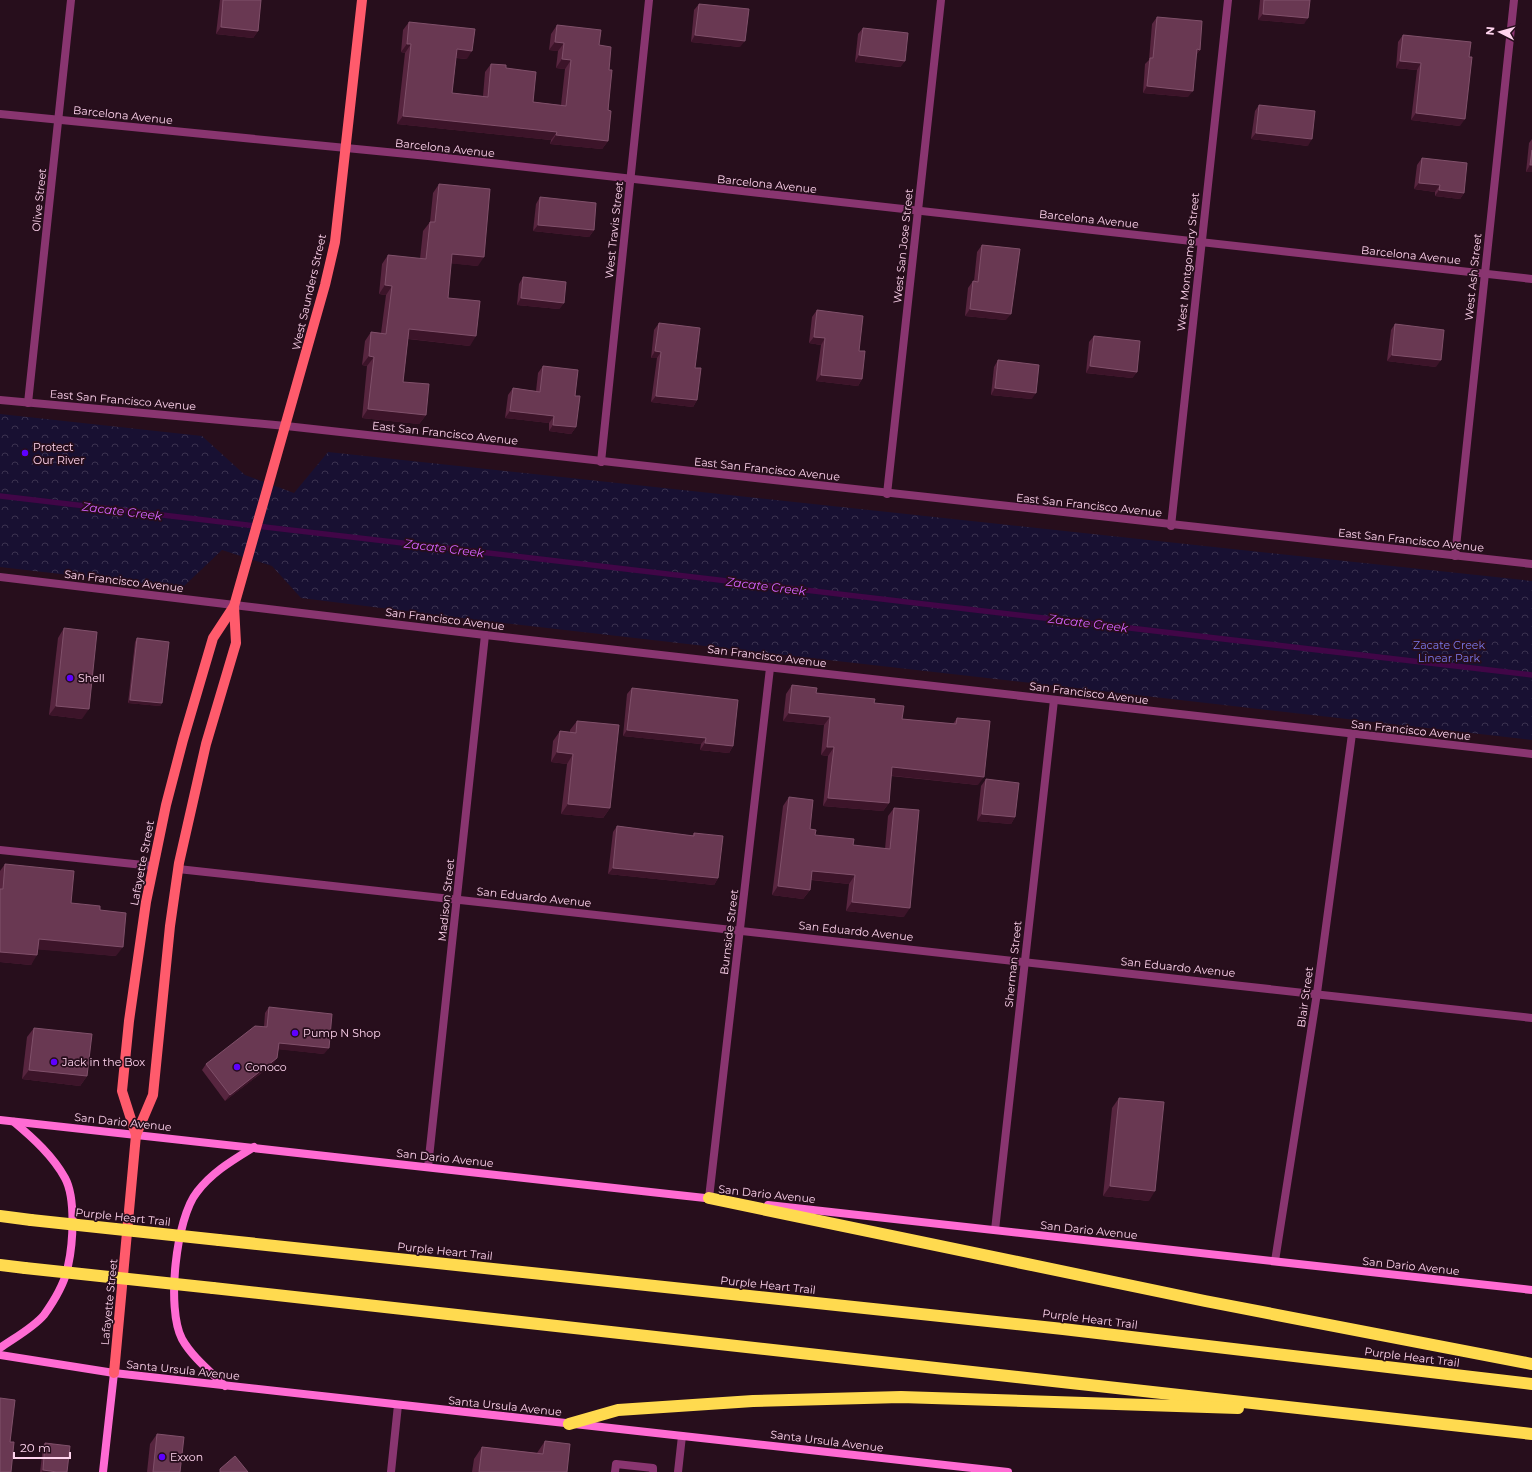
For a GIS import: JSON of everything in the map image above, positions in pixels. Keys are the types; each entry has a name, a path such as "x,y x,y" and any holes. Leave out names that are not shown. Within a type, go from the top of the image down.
{"highway":[{"path":"709,1198 1205,1301 1532,1364"},
{"name":"Purple Heart Trail","path":"0,1216 1063,1329 1532,1384"},
{"path":"0,1265 1532,1434"},
{"path":"569,1424 618,1410 753,1401 901,1397 1332,1411"}],"main road":[{"name":"West Saunders Street","path":"248,558 286,426 335,242 362,0"},
{"name":"Lafayette Street","path":"136,1135 122,1091 129,1020 153,866 166,804 181,747 213,638 234,606 248,558"},
{"name":"Lafayette Street","path":"103,1472 114,1374 136,1135 152,1095 170,926 178,869 206,744 236,643 234,606"},
{"name":"San Dario Avenue","path":"0,1120 1532,1290"},
{"path":"0,1348 43,1316 58,1294 68,1266 73,1214 66,1179 36,1141 14,1122"},
{"path":"225,1386 195,1357 182,1339 176,1324 173,1301 181,1229 196,1193 208,1179 225,1165 254,1147"},
{"name":"Santa Ursula Avenue","path":"0,1355 114,1374 682,1436 962,1470 1008,1472"}],"street":[{"name":"Olive Street","path":"28,403 71,0"},
{"name":"West Travis Street","path":"601,462 649,0"},
{"name":"West San Jose Street","path":"887,494 941,0"},
{"name":"West Montgomery Street","path":"1171,526 1228,0"},
{"name":"West Ash Street","path":"1455,556 1514,0"},
{"name":"Barcelona Avenue","path":"0,114 428,156 630,180 1532,278"},
{"name":"East San Francisco Avenue","path":"0,400 286,426 1171,526 1532,564"},
{"name":"San Francisco Avenue","path":"0,577 234,606 770,668 1532,754"},
{"name":"Madison Street","path":"428,1167 485,635"},
{"name":"Burnside Street","path":"709,1198 770,668"},
{"name":"Sherman Street","path":"995,1230 1054,700"},
{"name":"Blair Street","path":"1274,1261 1317,994 1352,734"},
{"path":"0,850 153,866"},
{"name":"San Eduardo Avenue","path":"178,869 1025,960 1532,1018"},
{"path":"391,1472 398,1405"},
{"path":"678,1472 682,1436"},
{"path":"615,1472 616,1464 653,1468 653,1472"}],"green space":[{"name":"Zacate Creek Linear Park","path":"0,414 202,436 245,475 294,493 328,452 1532,581 1532,740 494,622 301,598 272,566 222,550 182,588 0,567"}],"building":[{"path":"223,0 261,0 258,31 221,27"},
{"path":"1264,0 1310,0 1308,18 1263,14"},
{"path":"699,4 749,9 745,41 695,35"},
{"path":"1157,17 1202,21 1200,50 1197,49 1193,91 1147,86 1150,58 1153,58"},
{"path":"409,22 475,29 472,51 457,49 452,93 488,97 491,64 506,65 506,68 536,72 533,102 566,106 571,60 562,59 564,43 555,42 557,25 601,30 599,45 611,47 609,70 612,70 608,110 611,111 608,141 556,135 557,132 403,116 411,44 407,44"},
{"path":"863,28 908,33 905,61 859,55"},
{"path":"1403,35 1471,42 1469,57 1472,57 1465,119 1416,113 1421,63 1400,61"},
{"path":"1259,105 1315,111 1312,139 1256,133"},
{"path":"1532,150 1532,165 1530,165"},
{"path":"1422,158 1467,163 1464,193 1439,190 1440,185 1419,183"},
{"path":"439,184 490,189 484,257 452,254 448,298 480,301 476,336 409,329 403,382 429,384 426,415 368,409 374,357 369,356 371,332 386,334 392,286 385,285 388,255 426,259 430,222 435,222"},
{"path":"540,197 596,203 594,230 538,225"},
{"path":"982,245 1020,249 1011,314 970,309 973,281 978,282"},
{"path":"523,277 566,282 564,303 521,298"},
{"path":"817,310 863,316 859,351 865,351 862,379 821,375 825,338 814,337"},
{"path":"659,323 700,328 695,368 701,368 697,400 656,396 661,352 655,351"},
{"path":"1395,324 1444,330 1441,360 1392,355"},
{"path":"1094,336 1140,341 1137,372 1090,366"},
{"path":"998,360 1039,365 1036,393 995,388"},
{"path":"543,366 578,370 575,396 580,396 576,427 553,425 554,416 510,411 513,388 540,392"},
{"name":"Shell","path":"64,628 97,632 89,709 56,706"},
{"name":"Shell","path":"137,638 169,642 162,703 130,700"},
{"path":"792,685 817,688 816,693 875,699 874,703 904,706 902,719 956,724 957,718 990,721 984,777 892,767 889,803 828,798 834,747 827,747 830,717 789,713"},
{"path":"632,688 738,700 733,746 705,743 706,738 627,730"},
{"path":"577,721 619,725 610,808 568,804 573,754 557,752 560,731 576,733"},
{"path":"986,779 1019,783 1015,817 982,814"},
{"path":"789,797 813,800 810,829 816,830 815,835 854,839 853,845 890,849 894,808 919,810 910,908 852,902 855,875 812,871 810,890 778,886"},
{"path":"617,826 694,836 694,833 723,836 718,878 613,868"},
{"path":"5,864 74,871 71,903 100,906 100,910 126,913 123,947 39,939 37,955 0,952 0,889 3,889"},
{"path":"269,1007 332,1014 329,1048 279,1043 277,1058 230,1095 206,1064 255,1026 267,1027"},
{"name":"Jack in the Box","path":"34,1028 92,1034 87,1076 29,1070"},
{"path":"1119,1098 1164,1102 1155,1191 1110,1186"},
{"path":"0,1398 15,1400 10,1442 14,1442 11,1472 0,1472"},
{"path":"157,1434 184,1437 180,1472 153,1472"},
{"path":"545,1441 570,1444 567,1472 479,1472 482,1447 543,1454"},
{"path":"45,1443 70,1446 67,1472 43,1470"},
{"path":"235,1456 248,1472 220,1472 220,1469"}],"waterway":[{"name":"Zacate Creek","path":"0,496 1532,675"}],"place":[{"name":"Protect Our River","path":"25,453"},
{"name":"Shell","path":"70,678"},
{"name":"Pump N Shop","path":"295,1033"},
{"name":"Jack in the Box","path":"54,1062"},
{"name":"Conoco","path":"237,1067"},
{"name":"Exxon","path":"162,1457"}]}
